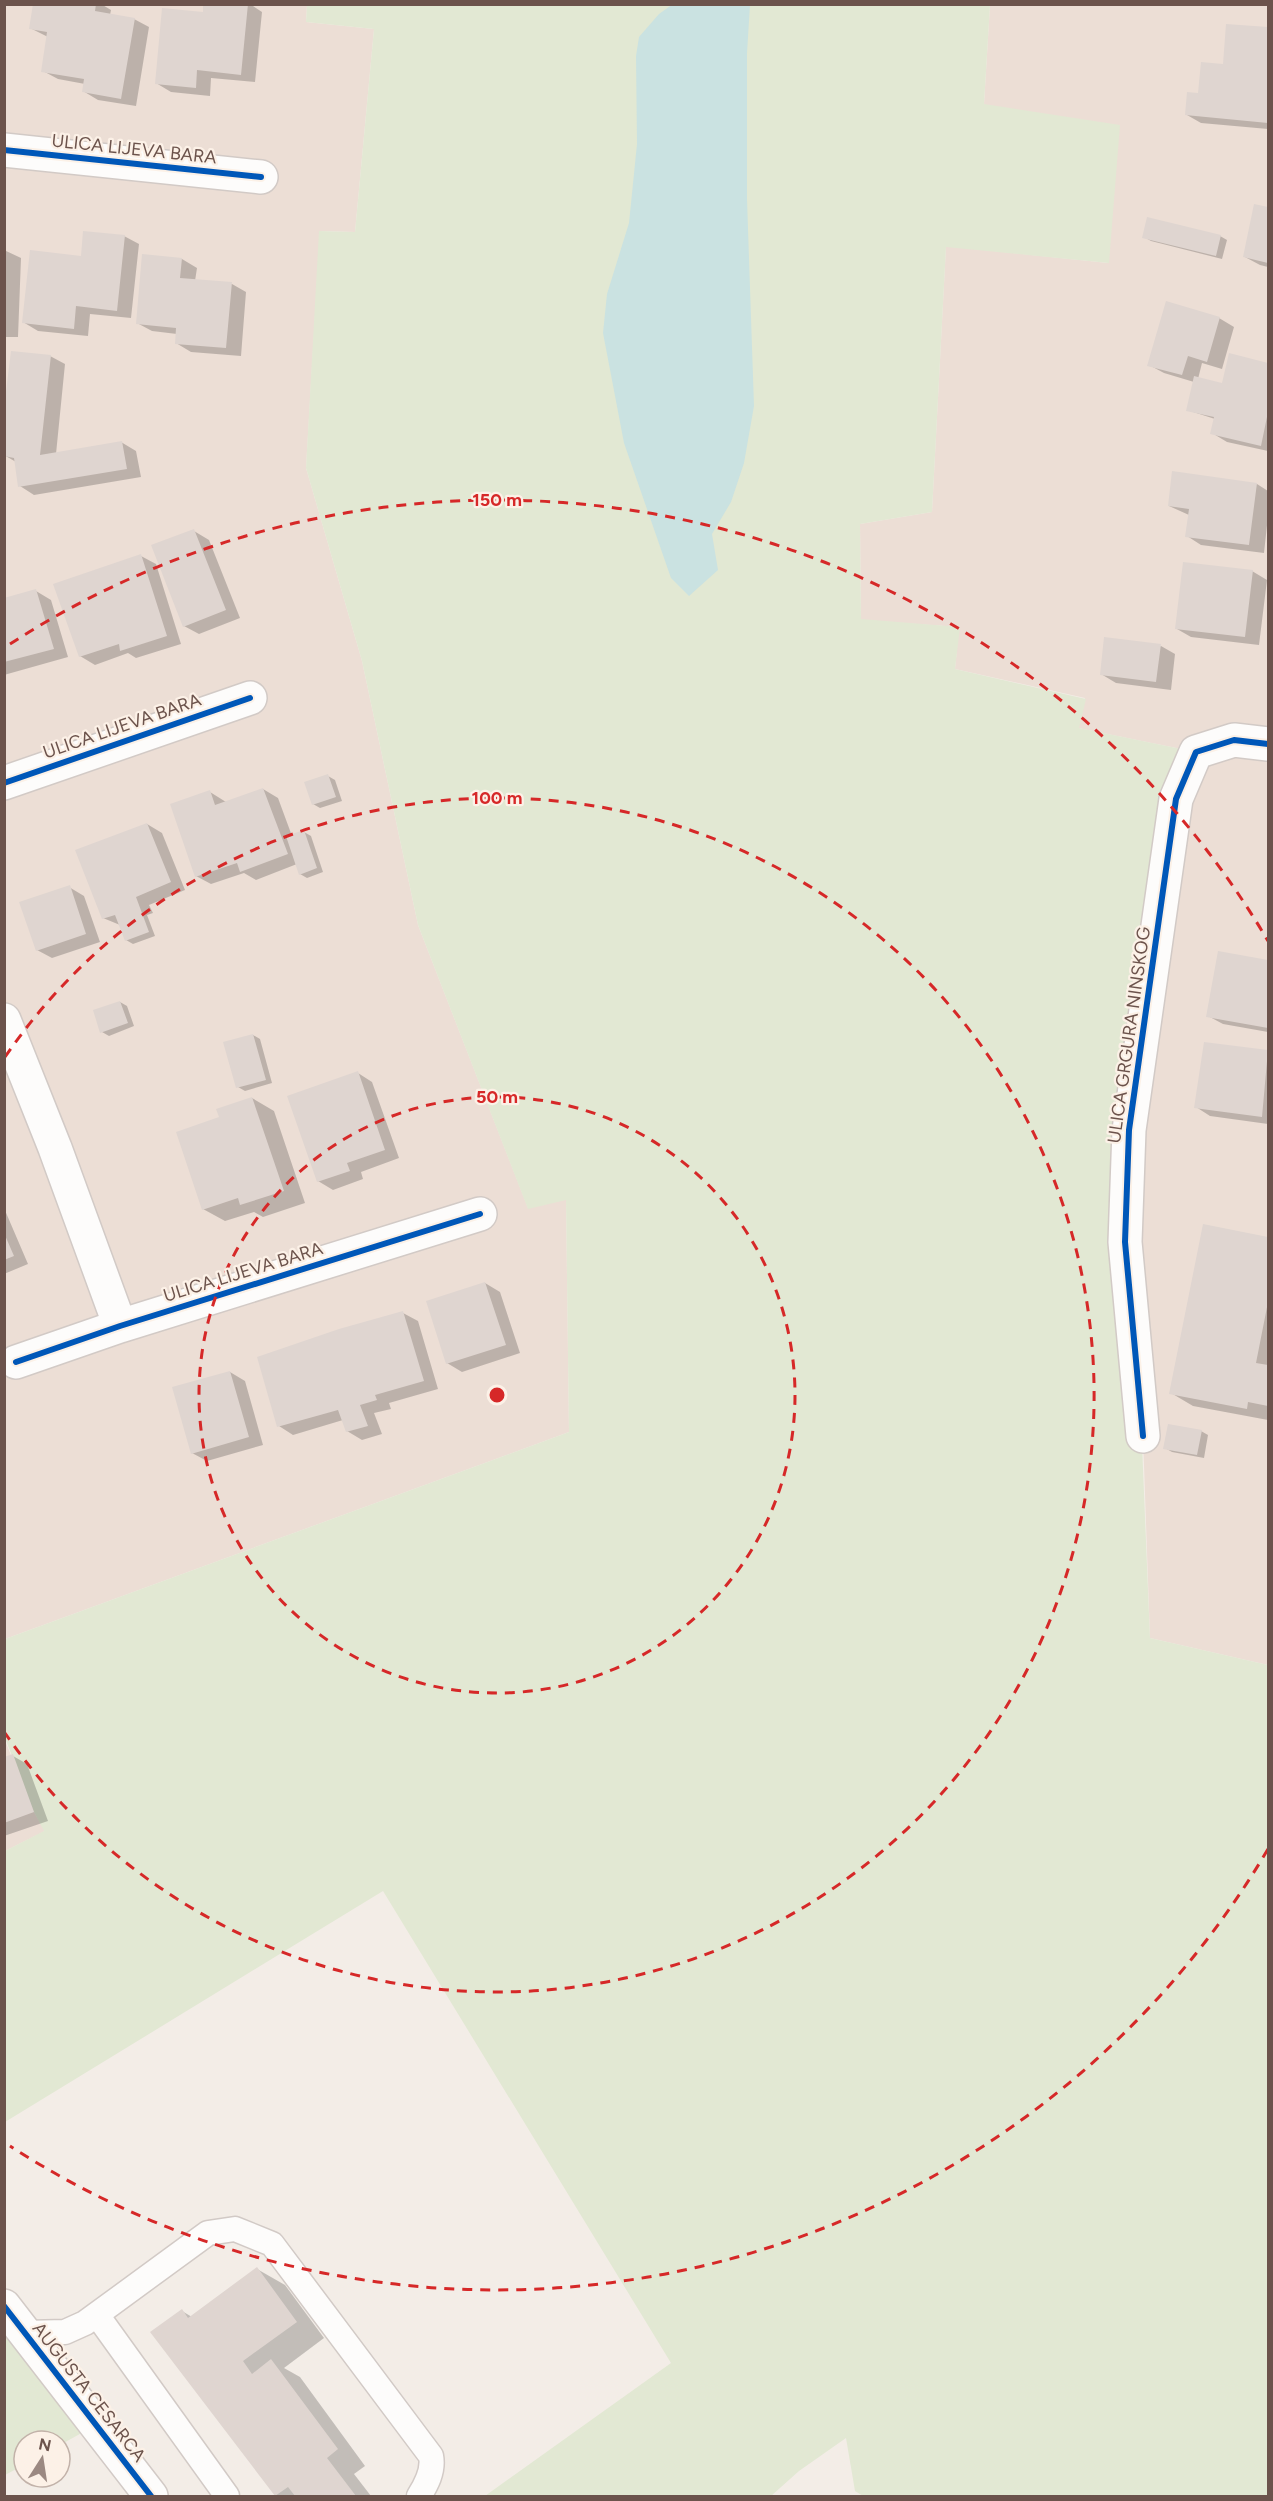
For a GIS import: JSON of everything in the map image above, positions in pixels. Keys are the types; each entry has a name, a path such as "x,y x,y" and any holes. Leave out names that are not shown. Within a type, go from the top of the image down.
{"street":[{"name":"ULICA LIJEVA BARA","path":"4,150 261,177"},
{"name":"ULICA LIJEVA BARA","path":"4,783 250,698"},
{"name":"ULICA GRGURA NINSKOG","path":"1143,1436 1125,1242 1129,1130 1176,799 1196,752 1234,740 1269,744"},
{"path":"4,1020 55,1148 120,1326"},
{"name":"ULICA LIJEVA BARA","path":"16,1362 120,1326 480,1214"},
{"name":"AUGUSTA CESARCA","path":"4,2306 151,2496"}],"lane":[{"path":"25,2333 65,2332 86,2323 208,2233 235,2229 272,2244 431,2456 433,2465 419,2496"},
{"path":"97,2315 227,2496"}],"shaded area":[{"path":"5,5 307,5 306,22 374,29 355,232 320,231 306,468 362,661 418,925 528,1208 566,1199 569,1432 5,1639"},
{"path":"990,5 1268,5 1268,1665 1150,1638 1143,1436 1125,1242 1196,752 1078,728 1085,698 955,669 959,627 861,620 860,524 932,512 946,246 1108,263 984,104"},
{"path":"4,1738 34,1812 45,1831 5,1851"}],"green space":[{"path":"307,5 990,5 984,104 1120,125 1109,263 946,247 932,512 860,524 861,619 960,627 955,669 1086,699 1079,728 1196,752 1129,1130 1150,1638 1268,1665 1268,2496 863,2496 855,2491 846,2438 799,2471 771,2496 485,2496 671,2363 383,1891 5,2122 5,1851 44,1831 34,1812 5,1738 5,1639 569,1432 566,1200 528,1209 418,925 362,661 306,468 319,231 355,232 374,29 306,22"},
{"path":"4,2306 96,2425 72,2438 72,2429 12,2429 12,2471 5,2475"}],"water":[{"path":"673,4 750,5 747,53 747,199 754,406 744,463 731,502 712,534 718,570 689,596 671,578 624,443 603,333 607,294 629,223 637,144 636,56 639,37 659,14"}],"building":[{"path":"33,4 96,4 95,11 135,18 121,99 82,92 84,79 41,72 47,32 29,29"},
{"path":"203,4 248,4 241,75 197,70 196,88 155,84 162,8 203,12"},
{"path":"1226,24 1268,27 1268,123 1185,115 1187,92 1198,93 1201,62 1223,64"},
{"path":"1254,204 1268,207 1268,263 1243,257"},
{"path":"1147,217 1221,235 1216,256 1142,238"},
{"path":"83,231 125,235 117,311 76,306 74,329 22,323 30,250 81,256"},
{"path":"142,254 182,258 180,278 232,282 226,348 175,344 176,328 136,324"},
{"path":"1166,301 1220,317 1207,362 1188,356 1182,375 1147,366"},
{"path":"11,351 51,355 40,455 122,441 127,469 18,487 14,458 4,456 4,408"},
{"path":"1229,353 1268,363 1268,412 1261,446 1210,434 1214,417 1186,411 1194,376 1222,383"},
{"path":"1172,471 1257,483 1249,545 1185,537 1189,509 1168,506"},
{"path":"194,529 226,610 183,627 151,545"},
{"path":"141,554 167,636 120,651 119,644 79,657 53,584"},
{"path":"1183,562 1253,570 1245,637 1175,629"},
{"path":"36,589 54,649 4,662 4,598"},
{"path":"1104,637 1161,644 1156,682 1100,675"},
{"path":"328,774 336,797 312,805 304,782"},
{"path":"263,788 288,854 240,872 237,863 195,877 170,804 210,790 215,805"},
{"path":"147,823 171,882 136,897 149,932 125,941 115,915 102,919 75,850"},
{"path":"304,830 317,868 299,875 286,836"},
{"path":"70,885 86,934 36,951 19,902"},
{"path":"1218,951 1268,960 1268,1028 1206,1017"},
{"path":"120,1001 128,1023 100,1033 93,1010"},
{"path":"253,1034 266,1080 236,1088 223,1042"},
{"path":"1204,1042 1268,1050 1262,1117 1194,1108"},
{"path":"358,1071 385,1150 347,1163 350,1171 317,1182 287,1096"},
{"path":"252,1097 284,1191 240,1205 238,1198 202,1210 176,1132 219,1117 216,1109"},
{"path":"1203,1224 1268,1237 1268,1302 1256,1363 1268,1365 1268,1406 1248,1402 1247,1409 1169,1394"},
{"path":"4,1233 14,1256 4,1260"},
{"path":"485,1282 506,1345 446,1364 426,1301"},
{"path":"403,1311 424,1381 375,1395 377,1400 360,1405 368,1426 346,1432 338,1410 277,1427 257,1357 339,1329"},
{"path":"230,1371 249,1437 191,1454 172,1387"},
{"path":"1168,1424 1202,1430 1197,1455 1163,1449"},
{"path":"13,1754 34,1812 4,1823 4,1757"},
{"path":"257,2267 297,2322 243,2361 252,2374 271,2359 338,2449 327,2458 356,2496 295,2496 288,2487 275,2496 150,2332 182,2309 188,2318"}],"cycle path":[{"path":"4,150 261,177"},
{"path":"4,783 250,698"},
{"path":"1143,1436 1125,1242 1129,1130 1176,799 1196,752 1234,740 1268,744"},
{"path":"16,1362 120,1326 480,1214"},
{"path":"4,2306 151,2496"}]}
